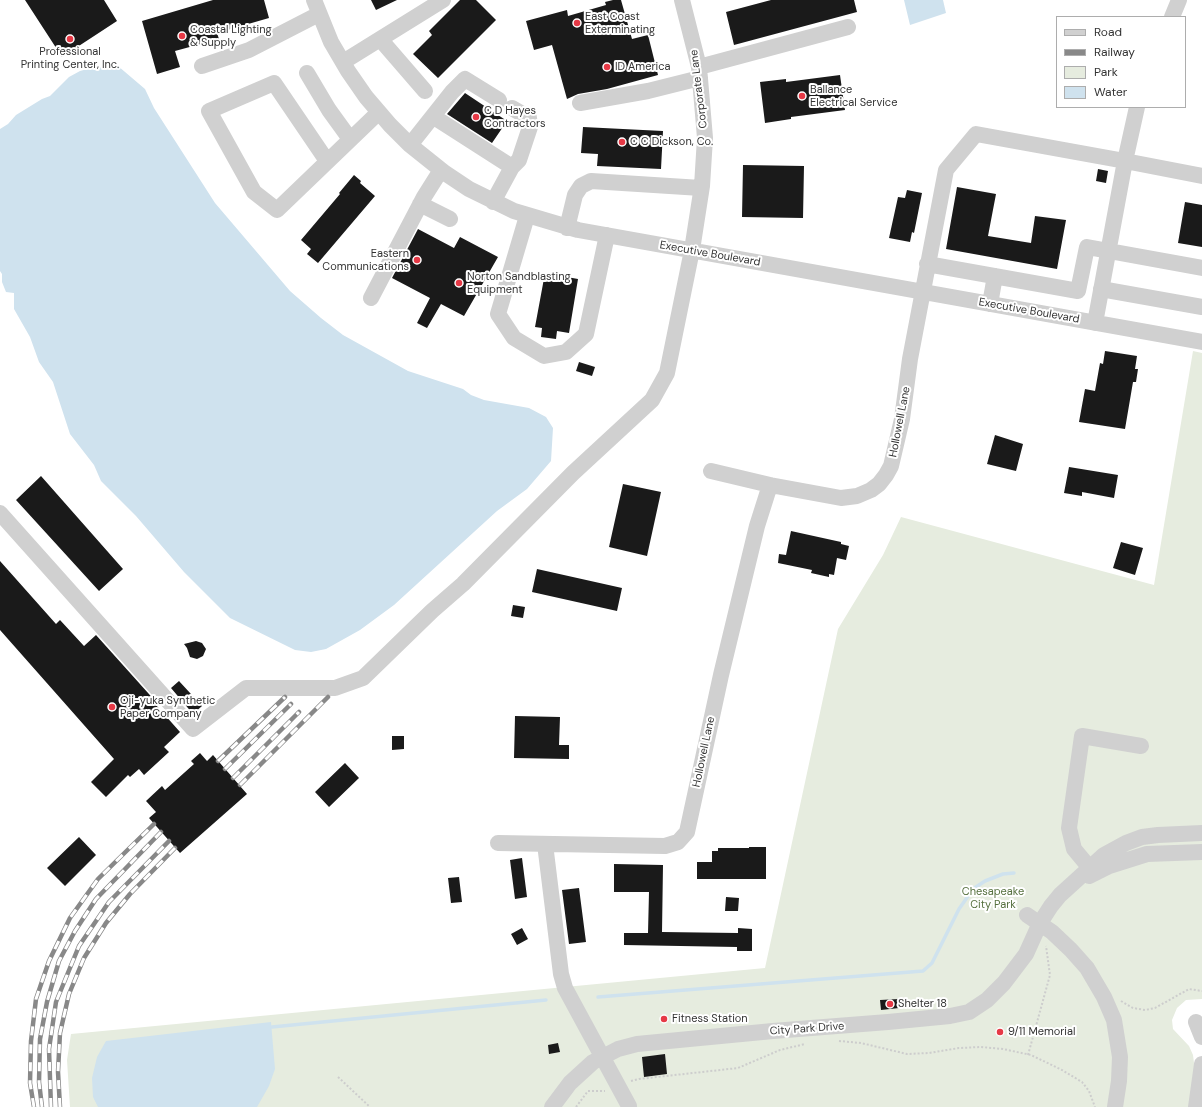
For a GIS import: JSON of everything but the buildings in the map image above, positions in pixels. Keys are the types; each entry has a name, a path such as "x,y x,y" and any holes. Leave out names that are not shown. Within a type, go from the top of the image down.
{"street":[{"path":"342,62 443,0"},
{"name":"Corporate Lane","path":"0,513 193,729 246,688 335,688 363,678 432,610 463,584 573,472 630,422 652,400 667,373 692,250 701,188 705,138 700,72 682,0"},
{"path":"1172,16 1179,0"},
{"path":"202,66 249,50 316,7"},
{"name":"Executive Boulevard","path":"316,7 342,62 366,97 410,145 441,170 493,202 527,216 568,228 1202,342"},
{"path":"580,103 648,91 700,72 848,27"},
{"path":"380,39 426,91"},
{"path":"307,73 329,110 350,139"},
{"path":"410,145 434,117 452,92 465,79 529,118 530,127 519,160 512,167 493,202"},
{"path":"327,161 274,83 209,111 254,192 277,210 379,112"},
{"path":"1095,323 1125,161 1137,108"},
{"path":"434,117 512,167"},
{"name":"Hollowell Lane","path":"711,471 770,485 842,498 857,496 871,490 879,484 891,466 902,419 910,359 946,170 976,134 1125,161"},
{"path":"1125,161 1202,176"},
{"path":"371,298 420,204 441,170"},
{"path":"568,228 575,195 581,186 591,181 701,188"},
{"path":"420,204 450,220"},
{"path":"527,216 498,314 514,338 544,356 566,352 586,334 606,235"},
{"path":"927,264 1078,291 1087,246 1202,268"},
{"path":"990,304 995,276"},
{"path":"1102,289 1202,307"},
{"name":"Hollowell Lane","path":"498,843 665,846 678,842 687,832 721,675 757,526 770,485"},
{"path":"1092,871 1074,849 1069,828 1082,736 1141,746"},
{"name":"City Park Drive","path":"552,1107 580,1072 603,1056 618,1049 637,1044 888,1022 950,1016 970,1012 987,1000 1004,983 1026,954 1033,919 1051,906 1071,885 1092,871 1109,852 1142,837 1202,833"},
{"path":"545,844 561,974 565,988 629,1106"},
{"name":"City Park Drive","path":"1092,871 1147,854 1202,852"},
{"path":"1033,919 1072,950 1087,968 1104,997 1114,1020 1120,1057 1119,1081 1115,1107"},
{"path":"1196,1022 1202,1036"},
{"path":"1196,1107 1202,1064"}],"path":[{"path":"834,1041 861,1043 907,1054 929,1054 959,1048 981,1047 1003,1049 1028,1055 1062,1070 1082,1082 1089,1091 1095,1107"},
{"path":"576,1107 588,1091 611,1091 639,1079 738,1068 780,1050 811,1042"},
{"path":"338,1077 370,1107"}],"green space":[{"name":"Chesapeake City Park","path":"1193,351 1202,353 1202,999 1186,1000 1177,1008 1172,1020 1173,1029 1189,1046 1193,1055 1195,1071 1190,1107 70,1107 67,1060 71,1034 765,968 838,629 883,555 901,517 1154,585"}],"water":[{"path":"904,0 943,0 946,13 910,25"},
{"path":"118,66 145,89 154,108 215,203 290,291 321,318 343,335 408,371 463,389 471,395 484,400 529,408 546,417 553,428 551,461 527,489 497,511 394,605 360,630 326,649 311,652 295,650 230,618 184,572 136,516 101,481 94,465 70,434 53,382 39,362 30,337 14,309 14,293 6,292 2,282 2,274 0,271 0,129 8,124 16,115 42,99 50,96 69,77 80,71 91,68"},
{"path":"271,1022 275,1069 269,1086 257,1107 98,1107 93,1097 92,1078 97,1057 106,1041"}],"waterway":[{"path":"598,997 923,971 932,963 959,909 973,889 985,881 1003,874 1014,873"},
{"path":"272,1027 546,1000"}],"railway":[{"path":"218,761 285,697"},
{"path":"240,785 328,697"},
{"path":"225,769 291,704"},
{"path":"233,778 299,712"},
{"path":"34,1107 30,1083 31,1041 36,999 49,961 70,918 98,879 154,824"},
{"path":"42,1107 39,1082 40,1039 47,1002 59,961 75,931 96,899 161,832"},
{"path":"51,1107 49,1049 56,1002 79,946 109,902 169,841"},
{"path":"60,1107 58,1072 60,1033 69,994 84,958 106,923 130,894 175,848"}],"place":[{"name":"East Coast Exterminating","path":"577,23"},
{"name":"Coastal Lighting & Supply","path":"182,36"},
{"name":"Professional Printing Center, Inc.","path":"70,39"},
{"name":"ID America","path":"607,67"},
{"name":"Ballance Electrical Service","path":"802,96"},
{"name":"C D Hayes Contractors","path":"476,117"},
{"name":"C C Dickson, Co.","path":"622,142"},
{"name":"Eastern Communications","path":"417,260"},
{"name":"Norton Sandblasting Equipment","path":"459,283"},
{"name":"Oji-yuka Synthetic Paper Company","path":"112,707"},
{"name":"Shelter 18","path":"890,1004"},
{"name":"Fitness Station","path":"664,1019"},
{"name":"9/11 Memorial","path":"1000,1032"}]}
